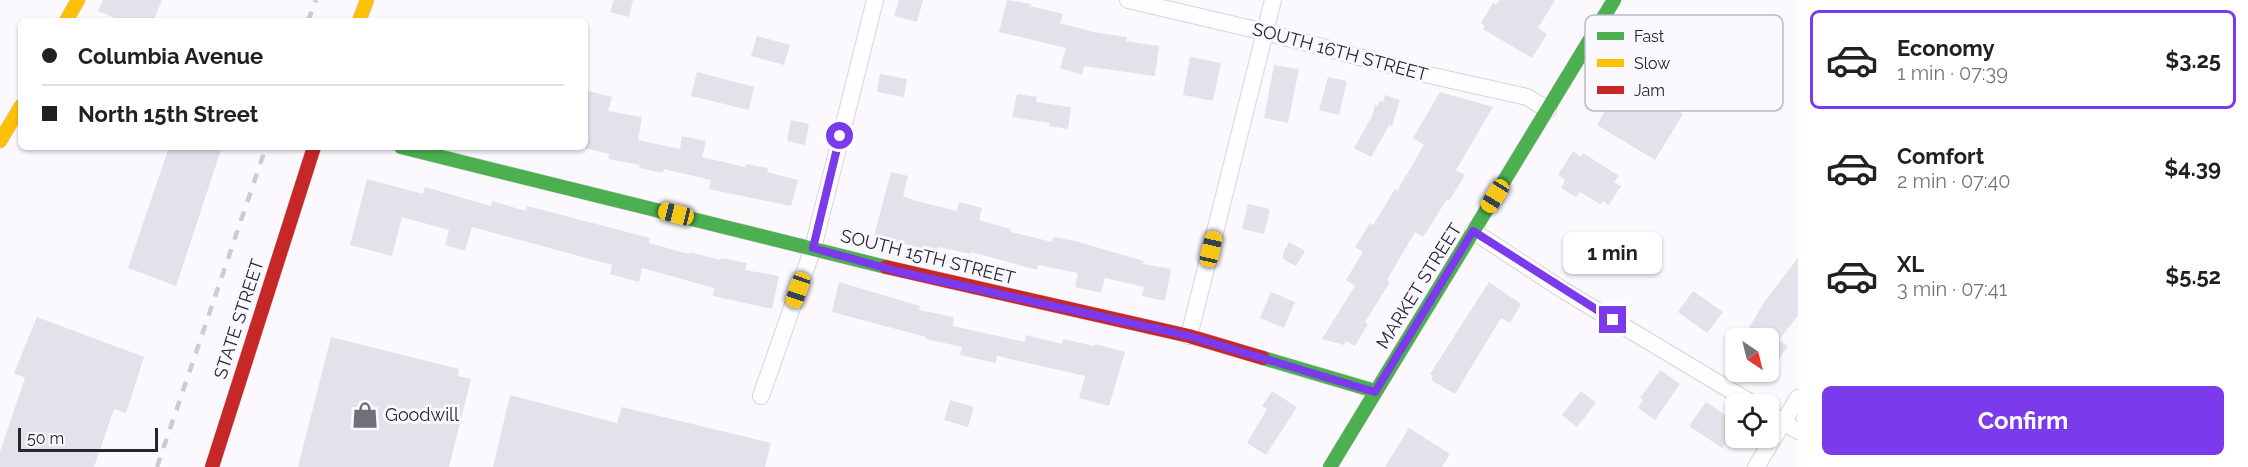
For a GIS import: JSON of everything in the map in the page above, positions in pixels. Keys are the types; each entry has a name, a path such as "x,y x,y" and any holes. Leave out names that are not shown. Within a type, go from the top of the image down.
{"street":[{"path":"68,18 78,0"},
{"path":"360,18 367,0"},
{"path":"761,396 813,248 875,0"},
{"name":"SOUTH 16TH STREET","path":"1128,0 1527,98 1548,110"},
{"path":"1189,336 1273,0"},
{"name":"MARKET STREET","path":"1605,15 1614,0"},
{"name":"MARKET STREET","path":"1330,467 1585,48"},
{"path":"0,141 18,111"},
{"name":"STATE STREET","path":"212,467 313,150"},
{"name":"SOUTH 15TH STREET","path":"413,150 813,248 900,272 1189,336 1375,392"},
{"path":"1473,231 1563,290 1737,394"},
{"path":"1756,467 1791,427 1798,398"}],"building":[{"path":"103,0 162,0 154,18 115,18 98,11"},
{"path":"614,0 633,0 629,17 610,12"},
{"path":"899,0 923,0 917,22 894,16"},
{"path":"1007,0 1031,4 1030,6 1063,14 1060,23 1093,32 1127,37 1126,41 1159,46 1155,76 1084,66 1082,75 1060,68 1066,48 999,32"},
{"path":"1500,0 1555,0 1538,28 1547,34 1532,58 1483,29 1485,26 1481,23 1493,3 1496,5"},
{"path":"757,36 790,45 784,65 751,56"},
{"path":"1190,57 1221,63 1213,101 1183,95"},
{"path":"1274,65 1299,69 1288,123 1264,118"},
{"path":"697,72 754,87 749,110 691,96"},
{"path":"880,74 907,79 904,97 877,92"},
{"path":"1328,77 1347,81 1339,115 1319,110"},
{"path":"588,91 612,97 608,111 642,117 638,140 680,149 682,136 706,141 702,157 745,167 746,164 768,168 767,172 798,180 791,206 709,189 711,180 664,169 663,173 639,168 640,165 608,159 609,154 588,149"},
{"path":"1440,92 1493,107 1456,170 1465,175 1423,237 1415,232 1387,280 1390,282 1365,322 1368,324 1355,346 1346,341 1344,345 1322,339 1355,286 1346,280 1363,252 1355,247 1370,223 1373,225 1395,189 1397,191 1424,145 1413,138"},
{"path":"1017,94 1037,97 1036,102 1071,107 1068,129 1049,126 1049,123 1012,117"},
{"path":"1385,95 1400,100 1392,126 1390,124 1371,157 1354,148 1372,116 1375,105 1378,106 1379,101 1383,102"},
{"path":"1604,111 1678,111 1683,114 1655,160 1597,125"},
{"path":"791,120 809,124 805,145 787,141"},
{"path":"168,150 221,150 176,286 128,268"},
{"path":"1573,151 1581,157 1583,153 1619,176 1614,182 1621,186 1609,205 1603,201 1600,204 1580,192 1576,197 1561,188 1565,180 1558,175"},
{"path":"891,172 908,176 903,196 916,201 957,211 959,202 982,208 979,220 1011,229 1011,232 1052,242 1053,237 1075,241 1144,261 1143,264 1171,269 1165,301 1142,296 1144,287 1105,278 1101,293 1075,287 1078,273 1038,265 1037,270 971,252 971,254 938,247 936,252 874,236"},
{"path":"367,179 423,194 425,187 491,206 492,201 526,211 527,206 650,238 649,243 689,254 689,252 720,260 721,258 747,263 745,270 779,276 772,309 713,296 714,288 642,268 639,282 610,274 612,265 472,227 465,251 445,245 449,230 402,217 392,256 350,245"},
{"path":"1248,204 1270,209 1264,234 1242,229"},
{"path":"1289,242 1305,251 1296,266 1283,259 1283,253"},
{"path":"1798,258 1798,315 1779,340 1779,328 1749,328 1765,301"},
{"path":"839,282 920,306 919,310 954,317 953,326 1025,342 1026,335 1062,344 1063,339 1094,346 1095,344 1125,352 1109,406 1079,398 1085,376 997,356 996,363 960,355 962,347 832,312"},
{"path":"1489,282 1521,304 1510,323 1501,318 1455,394 1431,380 1433,376 1430,374"},
{"path":"1693,291 1723,312 1707,333 1678,312"},
{"path":"1271,292 1295,302 1284,328 1260,318"},
{"path":"37,317 144,357 126,413 114,409 94,467 0,467 0,452 25,378 14,373"},
{"name":"Goodwill","path":"331,337 459,369 458,376 471,379 449,467 298,467"},
{"path":"1779,340 1788,346 1779,359"},
{"path":"1660,370 1680,384 1655,420 1638,408 1643,400 1640,398"},
{"path":"1272,391 1297,407 1266,455 1247,443 1267,409 1262,406"},
{"path":"1581,391 1596,403 1577,427 1562,415"},
{"path":"510,395 617,423 622,407 771,443 765,467 493,467"},
{"path":"950,400 974,407 968,427 944,420"},
{"path":"1706,402 1725,415 1725,444 1722,448 1689,426"},
{"path":"1409,428 1450,454 1442,467 1385,467"}],"railway":[{"path":"309,18 316,0"},
{"path":"157,467 265,150"}],"traffic: fast":[{"path":"1605,15 1614,0"},
{"path":"1330,467 1585,48"},
{"path":"413,150 886,267"},
{"path":"1263,358 1375,391"}],"traffic: slow":[{"path":"68,18 78,0"},
{"path":"360,18 367,0"},
{"path":"0,141 18,111"}],"traffic: jam":[{"path":"212,467 313,150"},
{"path":"886,267 1189,336 1263,358"}],"place":[{"name":"Goodwill","path":"365,415"}],"route":[{"path":"840,136 813,248 900,272 1189,336 1375,392 1473,231 1613,320"}]}
